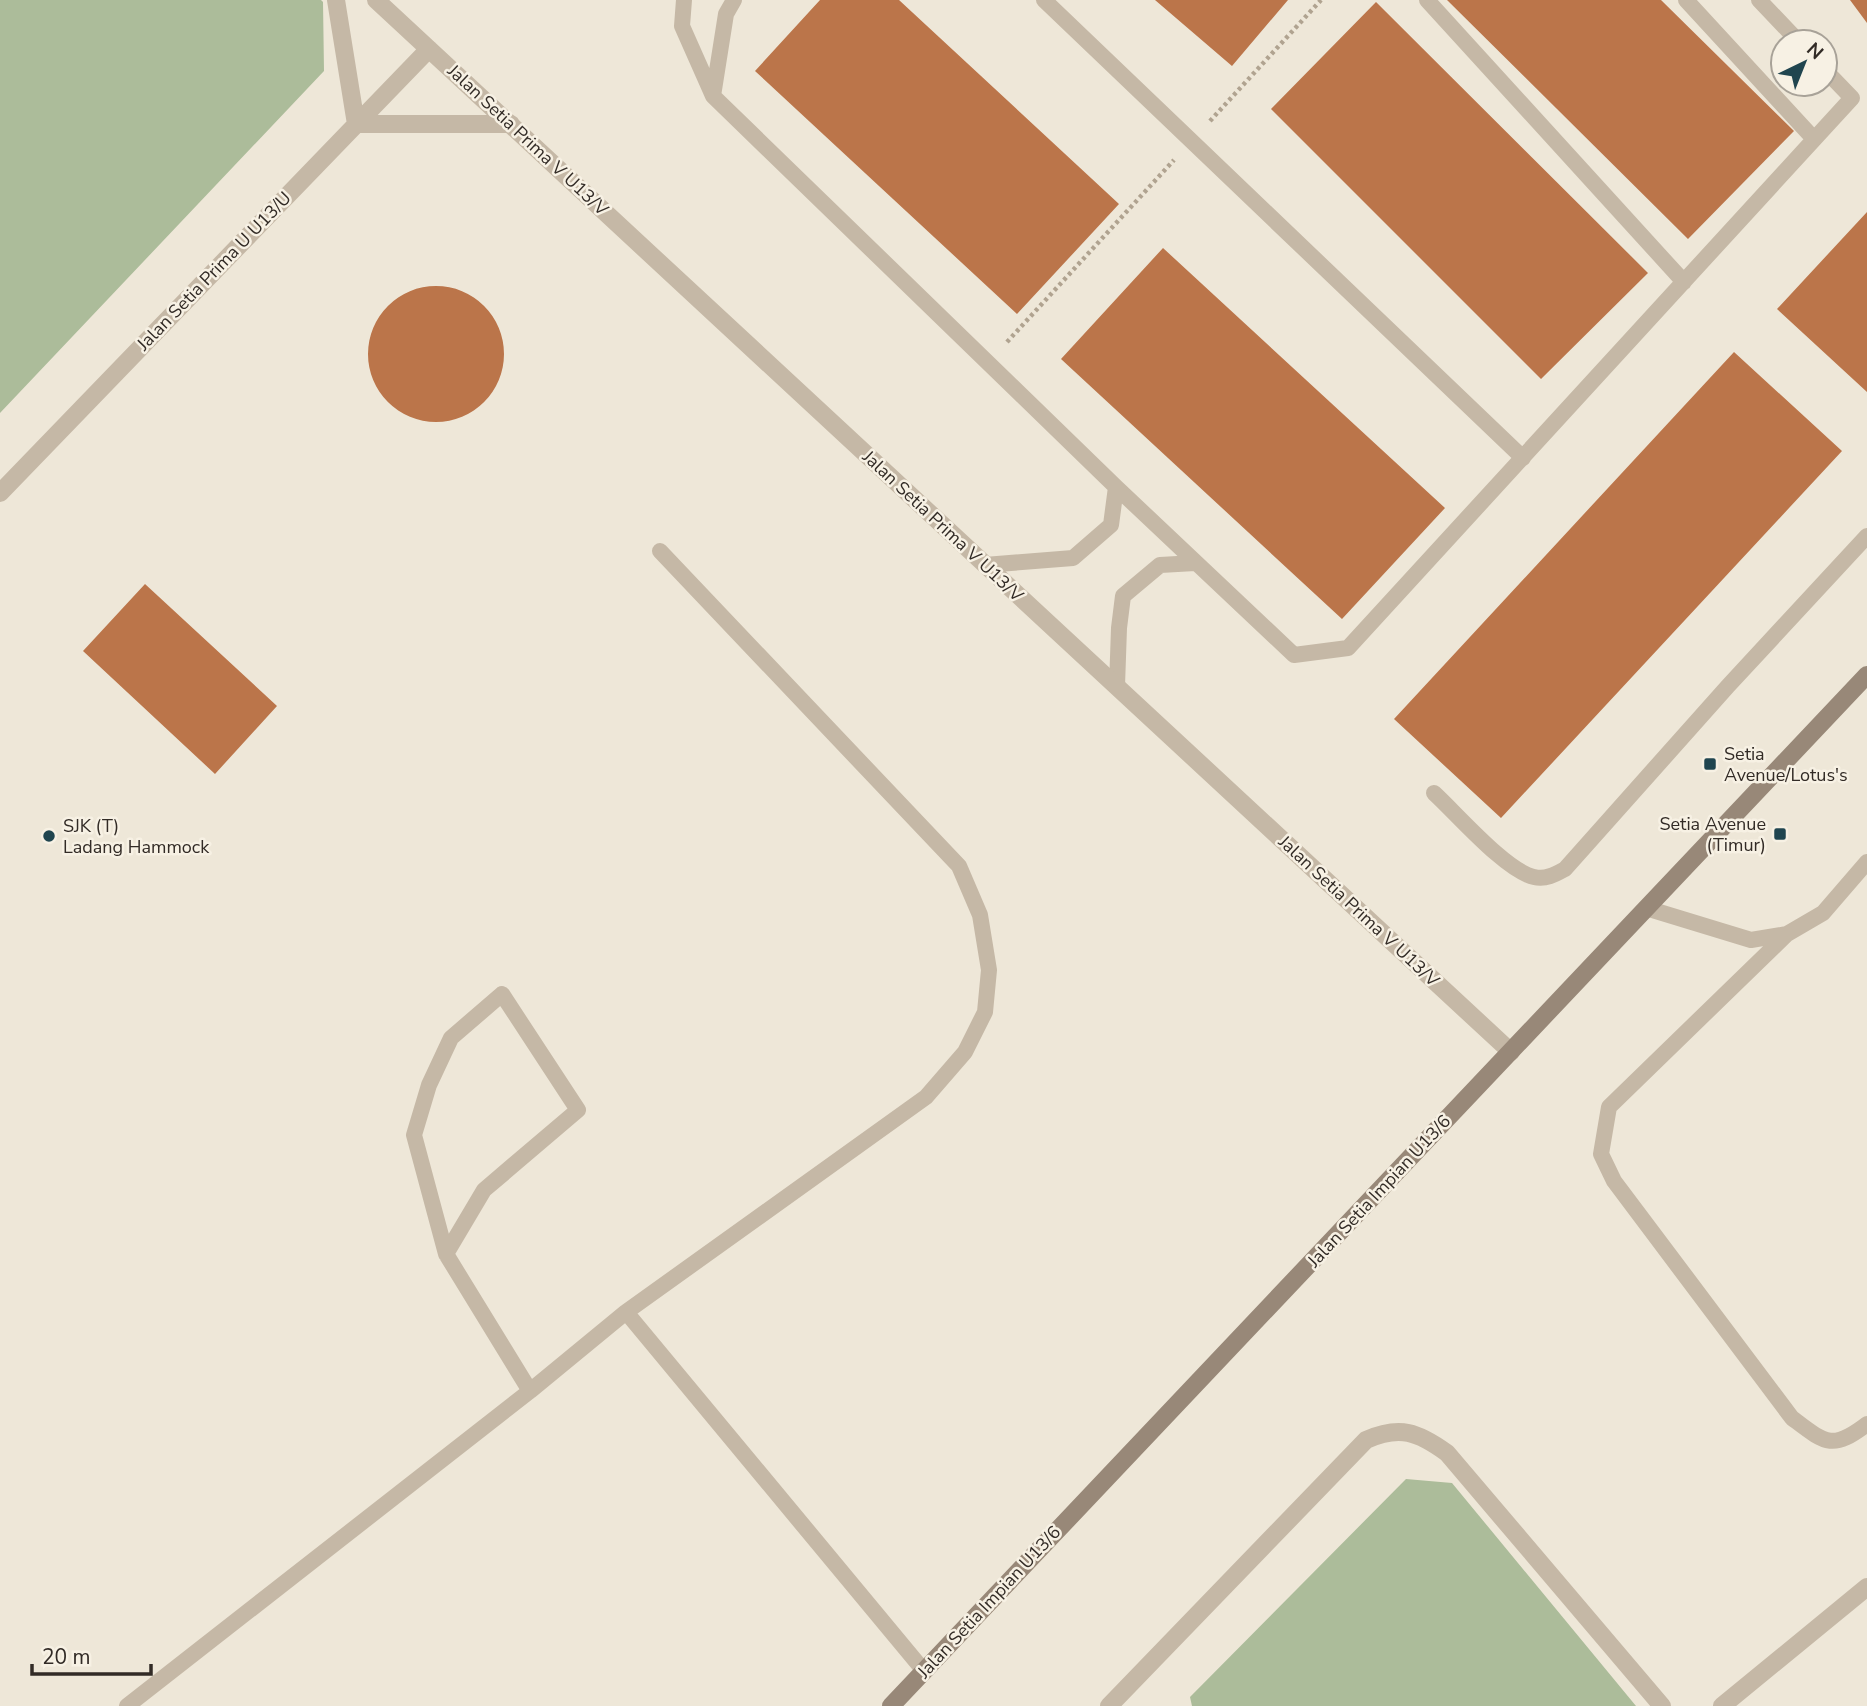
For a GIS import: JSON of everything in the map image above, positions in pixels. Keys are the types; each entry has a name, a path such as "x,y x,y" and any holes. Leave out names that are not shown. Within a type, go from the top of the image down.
{"street":[{"path":"336,0 356,124 511,124"},
{"name":"Jalan Setia Prima V U13/V","path":"376,0 1511,1052"},
{"name":"Jalan Setia Prima U U13/U","path":"0,494 429,48"},
{"name":"Jalan Setia Impian U13/6","path":"891,1706 1867,675"},
{"path":"1109,1706 1366,1440 1386,1431 1408,1432 1428,1440 1447,1453 1662,1706"},
{"path":"1722,1706 1867,1587"}],"lane":[{"path":"684,0 682,26 713,96 1116,487 1294,655 1348,648 1852,98 1839,84"},
{"path":"713,96 726,14 734,0"},
{"path":"1044,0 1523,458"},
{"path":"1427,0 1684,282"},
{"path":"1686,0 1814,139"},
{"path":"1759,0 1786,28"},
{"path":"985,565 1073,558 1111,525 1116,487"},
{"path":"1434,793 1501,857 1519,870 1541,878 1565,869 1728,686 1867,536"},
{"path":"127,1706 530,1391 626,1312 926,1097 965,1052 985,1012 989,970 980,915 959,866 660,551"},
{"path":"1116,686 1119,628 1124,596 1160,565 1195,563"},
{"path":"1867,862 1822,913 1787,934 1609,1107 1601,1154 1614,1181 1792,1418 1810,1432 1832,1443 1848,1439 1867,1424"},
{"path":"1646,908 1751,940 1787,934"},
{"path":"446,1254 484,1189 578,1110 502,994 451,1038 429,1085 414,1135 446,1254 530,1391"},
{"path":"626,1312 924,1671"}],"path":[{"path":"988,363 1321,0"}],"green space":[{"path":"0,0 321,0 324,71 0,413"},
{"path":"1406,1479 1452,1483 1636,1706 1192,1706 1190,1697"}],"building":[{"path":"820,0 899,0 1119,204 1017,314 755,71"},
{"path":"1155,0 1288,0 1232,66"},
{"path":"1447,0 1661,0 1794,131 1688,239"},
{"path":"1850,0 1867,0 1867,23"},
{"path":"1376,2 1648,273 1541,379 1271,109"},
{"path":"1867,212 1867,392 1777,309"},
{"path":"1163,248 1445,508 1342,619 1061,359"},
{"path":"436,286 462,292 484,306 498,328 504,354 498,380 484,402 462,416 436,422 410,416 388,402 374,380 368,354 374,328 388,306 410,292"},
{"path":"1734,352 1842,451 1501,818 1394,719"},
{"path":"145,584 277,706 215,774 83,651"}],"place":[{"name":"Setia Avenue/Lotus's","path":"1710,764"},
{"name":"Setia Avenue (Timur)","path":"1780,834"},
{"name":"SJK (T) Ladang Hammock","path":"49,836"}]}
